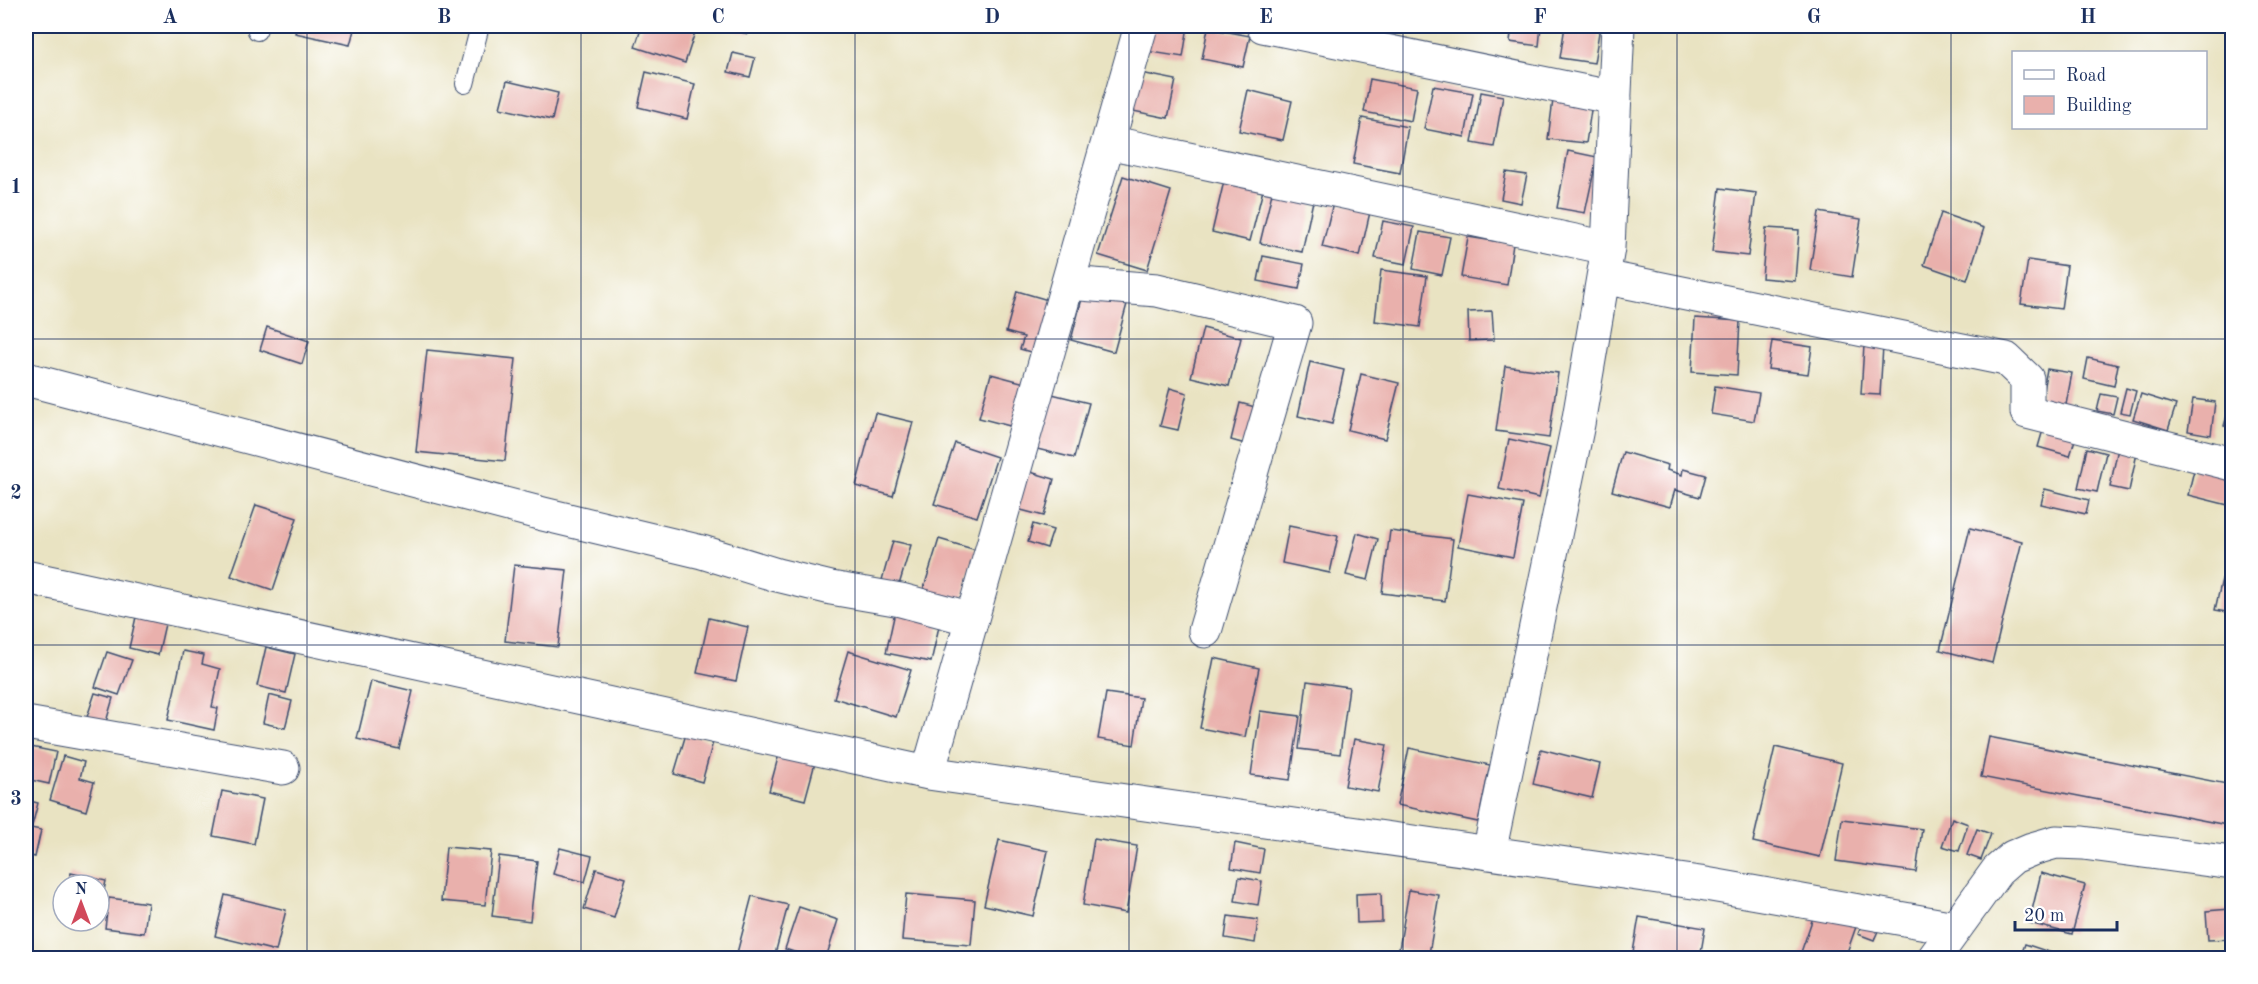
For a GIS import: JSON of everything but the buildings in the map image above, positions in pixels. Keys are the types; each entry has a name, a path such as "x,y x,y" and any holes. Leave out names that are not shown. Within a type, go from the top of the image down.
{"street":[{"path":"928,773 1142,26"},
{"path":"1263,26 1615,98"},
{"path":"1490,854 1578,424 1606,263 1618,26"},
{"path":"1108,142 2006,359 2027,379 2027,412 2232,464"},
{"path":"1068,284 1157,290 1295,323 1205,631"},
{"path":"26,379 543,514 702,552 777,575 831,588 901,600 972,619"},
{"path":"26,579 928,773 1700,883 1955,928"},
{"path":"26,723 284,768"},
{"path":"1934,958 1997,871 2013,857 2056,842 2083,843 2232,863"}],"lane":[{"path":"465,84 480,26"}]}
